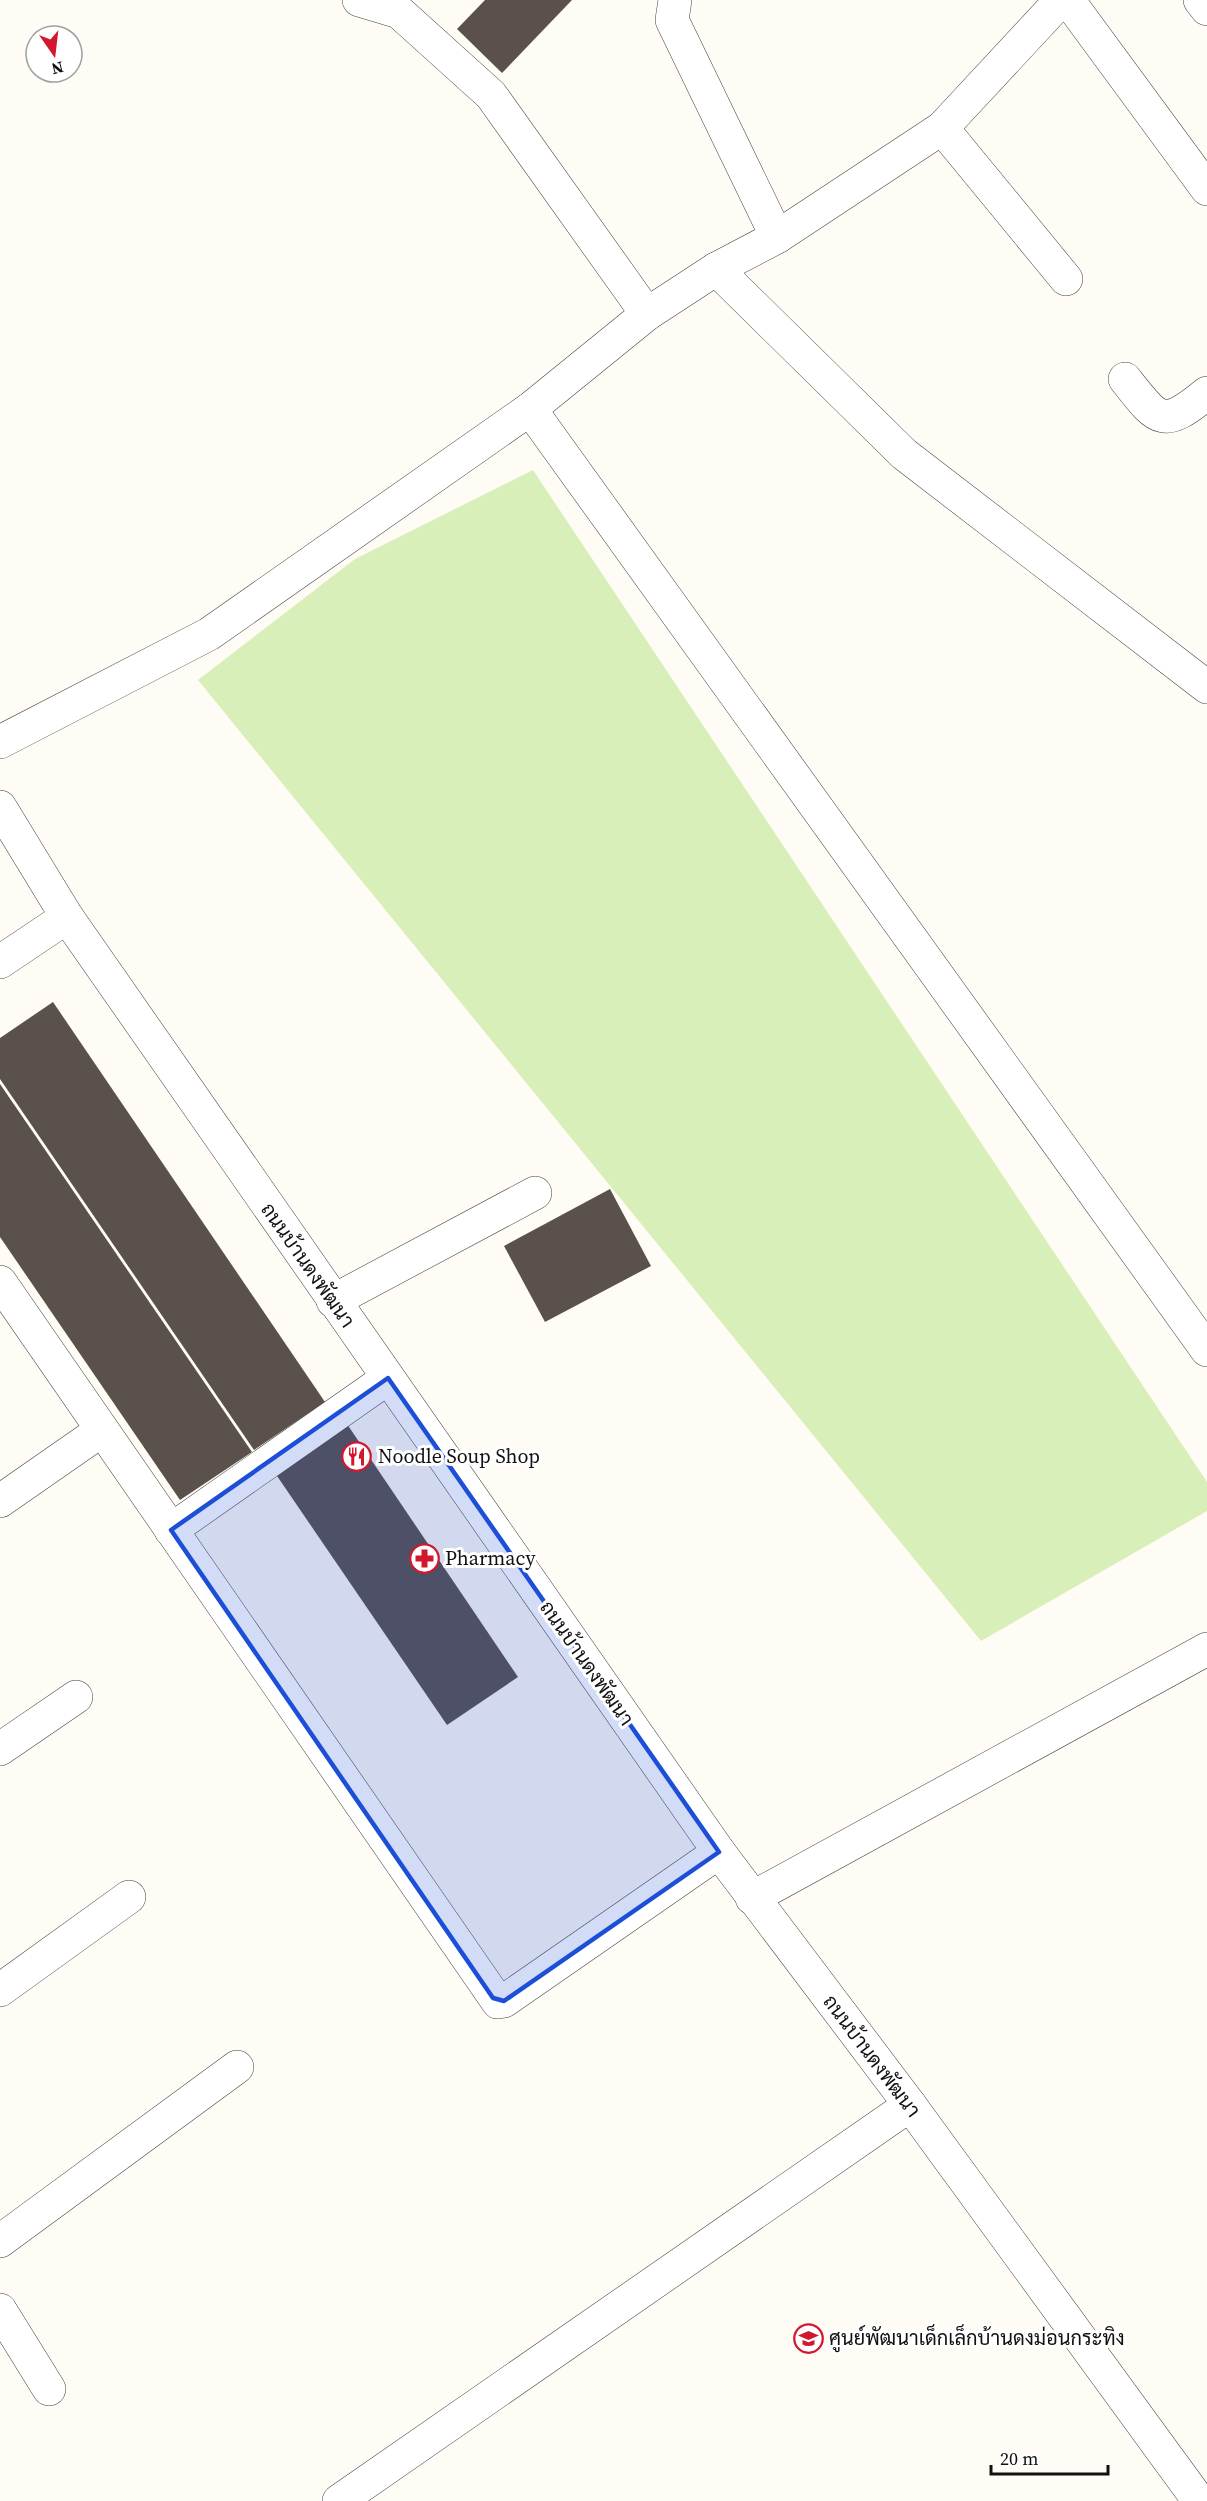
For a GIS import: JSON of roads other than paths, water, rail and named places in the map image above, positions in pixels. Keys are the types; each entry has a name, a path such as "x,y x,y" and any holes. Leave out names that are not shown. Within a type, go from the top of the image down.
{"street":[{"path":"359,0 399,12 491,95 647,314"},
{"path":"675,0 672,20 777,237"},
{"path":"0,742 209,634 530,409 647,314 716,269 777,237 942,128 1061,0"},
{"path":"1068,0 1207,189"},
{"path":"1200,0 1207,9"},
{"path":"942,128 1066,279"},
{"path":"716,269 904,454 1207,687"},
{"path":"1125,379 1150,412 1165,417 1185,411 1207,393"},
{"path":"530,409 1207,1350"},
{"name":"ถนนบ้านดงพัฒนา","path":"0,807 67,918 719,1852 910,2105 1198,2501"},
{"path":"0,962 67,918"},
{"path":"333,1301 536,1193"},
{"path":"0,1282 498,2002 504,2001 719,1852"},
{"path":"171,1530 388,1378"},
{"path":"0,1501 102,1430"},
{"path":"752,1898 1207,1649"},
{"path":"0,1749 76,1697"},
{"path":"0,1990 129,1897"},
{"path":"0,2241 237,2067"},
{"path":"339,2501 910,2105"},
{"path":"0,2310 49,2389"}],"place":[{"name":"Noodle Soup Shop","path":"357,1456"},
{"name":"Pharmacy","path":"424,1558"},
{"name":"ศูนย์พัฒนาเด็กเล็กบ้านดงม่อนกระทิง","path":"808,2338"}]}
